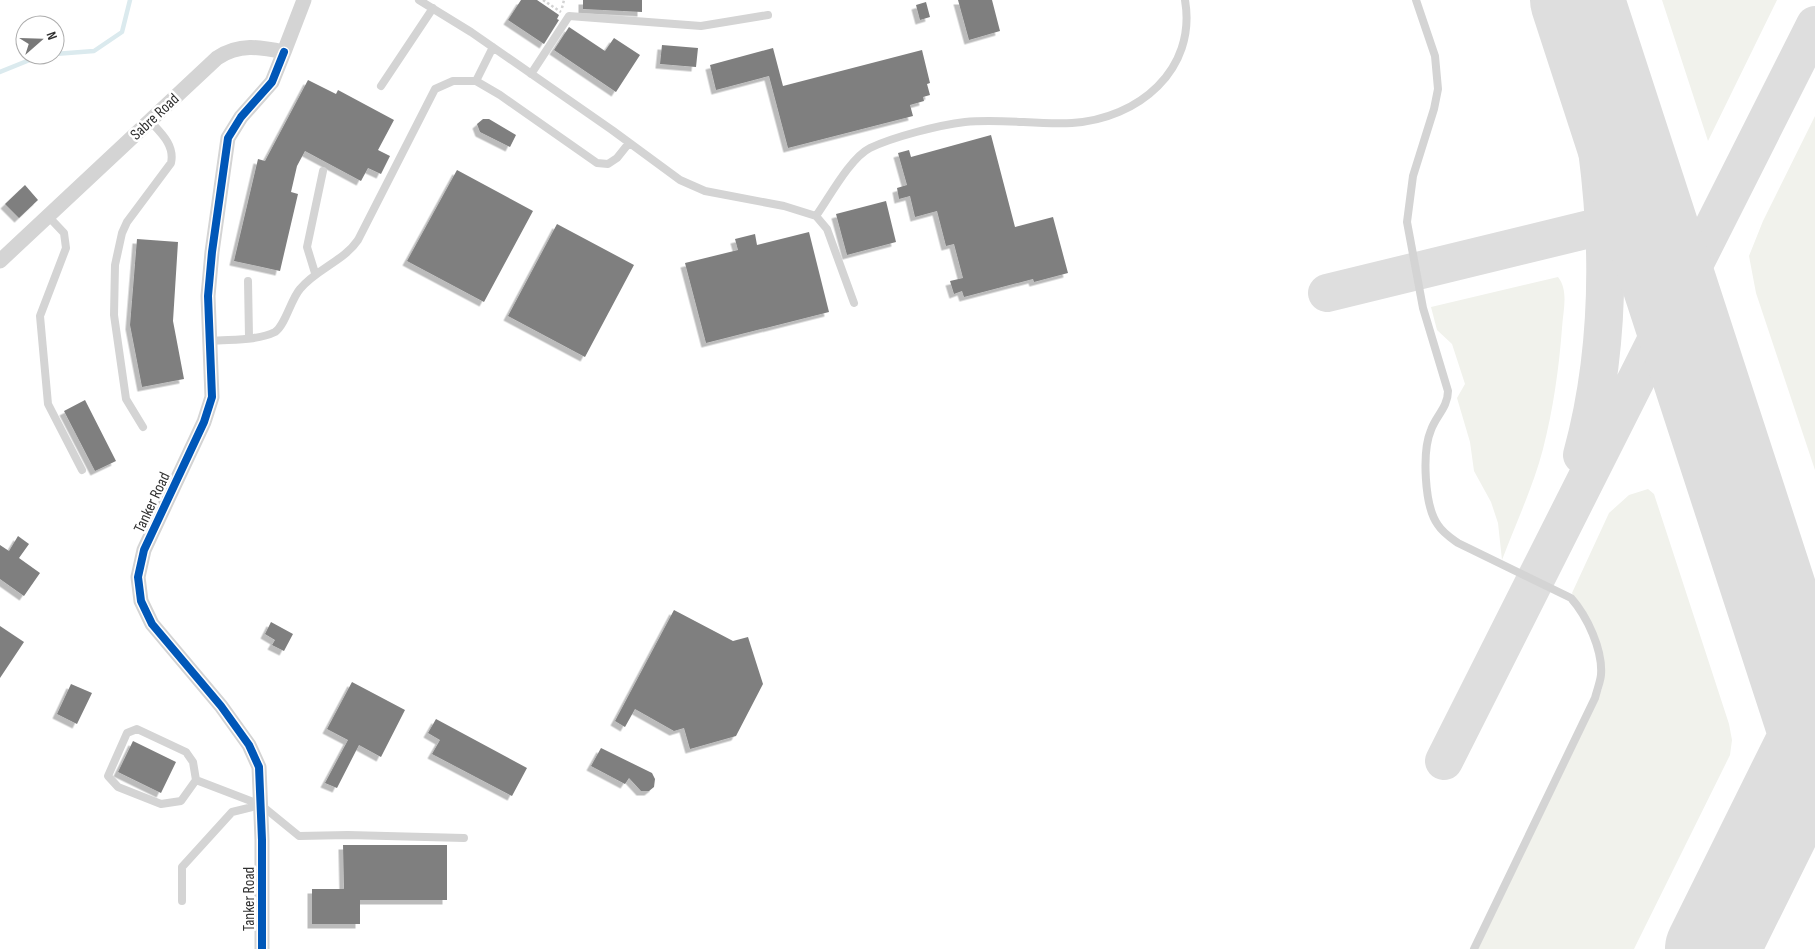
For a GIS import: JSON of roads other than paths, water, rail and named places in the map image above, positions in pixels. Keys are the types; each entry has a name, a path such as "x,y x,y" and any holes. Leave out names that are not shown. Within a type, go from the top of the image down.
{"street":[{"path":"284,52 304,0"},
{"name":"Sabre Road","path":"0,261 47,215 224,52 246,46 284,52"},
{"name":"Tanker Road","path":"262,949 259,767 249,745 221,706 152,624 143,606 139,592 139,564 209,410 212,397 208,296 227,143 241,118 272,82 284,52"}],"lane":[{"path":"419,0 493,48 692,186 784,206 816,216 827,230 854,303"},
{"path":"816,216 860,155 880,144 965,122 1074,123 1103,117 1130,106 1161,83 1180,56 1188,27 1185,0"},
{"path":"1416,0 1435,56 1438,89 1434,109 1413,176 1407,222 1423,308 1448,391 1446,404 1431,428 1426,445 1427,482 1432,513 1443,531 1458,543 1571,598 1579,609 1592,636 1601,666 1595,698 1474,949"},
{"path":"381,86 433,8"},
{"path":"531,74 569,16 701,26 768,15"},
{"path":"476,81 493,48"},
{"path":"210,341 266,336 277,330 299,290 315,273 352,250 436,89 453,81 476,81 500,95 597,163 608,164 617,158 629,143"},
{"path":"143,427 126,399 114,315 115,265 122,233 127,222 171,163 173,155 168,142 150,120"},
{"path":"315,273 308,248 323,171"},
{"path":"47,215 64,233 66,248 40,316 48,404 82,470"},
{"path":"248,281 249,337"},
{"path":"137,729 186,752 193,762 196,780 181,801 161,804 118,787 108,776 127,733 137,729"},
{"path":"196,780 261,806 298,836 348,835 464,838"},
{"path":"182,901 182,867 232,812 261,806"}],"waterway":[{"path":"65,53 94,51 122,32 130,0"},
{"path":"0,72 17,65"}]}
